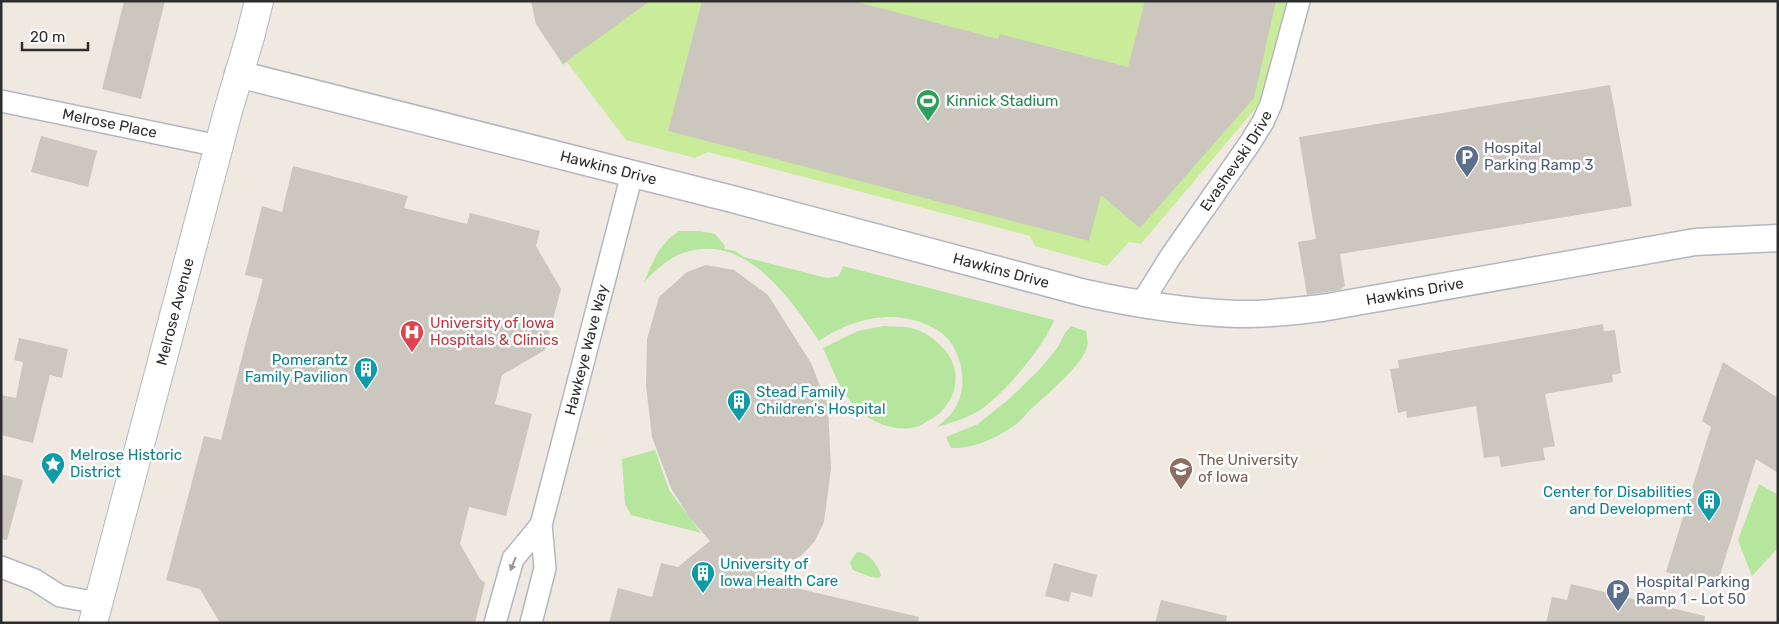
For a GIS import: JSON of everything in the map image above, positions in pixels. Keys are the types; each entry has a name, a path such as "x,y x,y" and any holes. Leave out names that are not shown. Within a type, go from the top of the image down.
{"main road":[{"name":"Melrose Avenue","path":"96,613 238,74 259,1"}],"street":[{"name":"Evashevski Drive","path":"1141,304 1171,256 1263,122 1270,104 1299,1"},
{"name":"Hawkins Drive","path":"238,74 742,201 1085,293 1141,304 1205,312 1273,313 1322,308 1695,242 1778,238"},
{"name":"Melrose Place","path":"1,101 219,146"},
{"name":"Hawkeye Wave Way","path":"531,623 545,568 542,525 632,174"},
{"name":"Hawkeye Wave Way","path":"495,623 513,560 542,525"},
{"path":"1,567 35,580 60,596 96,613"}],"green space":[{"name":"Kinnick Stadium","path":"531,1 1287,1 1260,103 1141,244 1129,242 1107,266 1035,246 1030,236 708,152 695,158 626,140 567,62 563,65 536,24"},
{"path":"679,231 699,231 715,234 725,246 724,249 735,251 744,257 827,278 839,276 843,266 1054,320 1032,357 997,396 977,412 937,427 949,416 956,405 962,387 961,367 958,358 949,340 942,333 918,321 889,317 864,320 852,324 819,341 780,288 746,260 726,251 705,249 677,255 657,269 644,282 661,247"},
{"path":"884,326 908,327 927,334 940,345 954,365 955,387 951,398 937,415 918,427 894,428 874,421 862,413 855,407 844,391 834,374 823,348 858,331"},
{"path":"1071,326 1086,331 1088,340 1086,350 1077,365 1062,381 1008,430 976,445 951,448 946,437 978,424 1009,399 1040,369 1058,347"},
{"path":"655,450 669,490 701,533 631,515 625,504 622,459"},
{"path":"1759,484 1778,495 1778,548 1752,576 1738,540"},
{"path":"857,552 866,554 872,560 881,575 879,578 853,570 850,562"}],"building":[{"path":"124,1 165,1 141,99 102,89"},
{"path":"531,1 650,1 563,64 536,24"},
{"name":"Kinnick Stadium","path":"702,1 853,1 998,39 1000,34 1128,67 1145,1 1276,1 1254,98 1140,228 1101,195 1089,241 668,131"},
{"name":"Hospital Parking Ramp 3","path":"1610,85 1632,206 1340,254 1345,286 1340,290 1307,295 1298,242 1316,239 1299,137"},
{"path":"41,136 97,151 88,187 31,172"},
{"name":"Pomerantz Family Pavilion","path":"293,166 408,196 404,208 467,224 470,213 540,231 536,246 561,289 545,350 502,375 495,404 532,414 506,516 469,507 460,544 480,579 485,583 475,623 220,623 200,589 166,580 204,436 221,440 263,279 245,275 262,206 282,212"},
{"name":"Stead Family Children's Hospital","path":"706,265 734,270 768,295 811,363 828,406 831,469 824,522 815,541 801,556 754,578 919,617 918,623 609,623 618,588 652,597 661,563 678,567 710,541 689,517 671,488 652,437 646,386 647,339 659,297 687,272"},
{"path":"1603,324 1604,331 1615,330 1621,373 1612,375 1613,382 1545,394 1555,446 1543,448 1545,460 1501,467 1499,456 1484,458 1476,406 1407,418 1406,411 1398,413 1390,369 1399,368 1398,360"},
{"path":"19,338 68,349 62,378 50,375 33,443 1,435 1,395 16,398 23,362 14,360"},
{"name":"Center for Disabilities and Development","path":"1723,362 1778,398 1778,473 1756,459 1716,588 1666,572 1711,427 1702,421"},
{"path":"1,474 23,480 7,540 1,539"},
{"path":"1054,563 1097,575 1092,597 1071,592 1069,602 1045,596"},
{"name":"Hospital Parking Ramp 1 - Lot 50","path":"1571,584 1705,616 1704,623 1546,623 1552,597 1567,600"},
{"path":"1161,600 1227,616 1226,623 1155,623"}],"place":[{"name":"Kinnick Stadium","path":"928,122"},
{"name":"Hospital Parking Ramp 3","path":"1467,178"},
{"name":"University of Iowa Hospitals & Clinics","path":"412,353"},
{"name":"Pomerantz Family Pavilion","path":"366,390"},
{"name":"Stead Family Children's Hospital","path":"739,422"},
{"name":"Melrose Historic District","path":"53,485"},
{"name":"The University of Iowa","path":"1181,490"},
{"name":"Center for Disabilities and Development","path":"1709,522"},
{"name":"University of Iowa Health Care","path":"703,594"},
{"name":"Hospital Parking Ramp 1 - Lot 50","path":"1618,612"}]}
